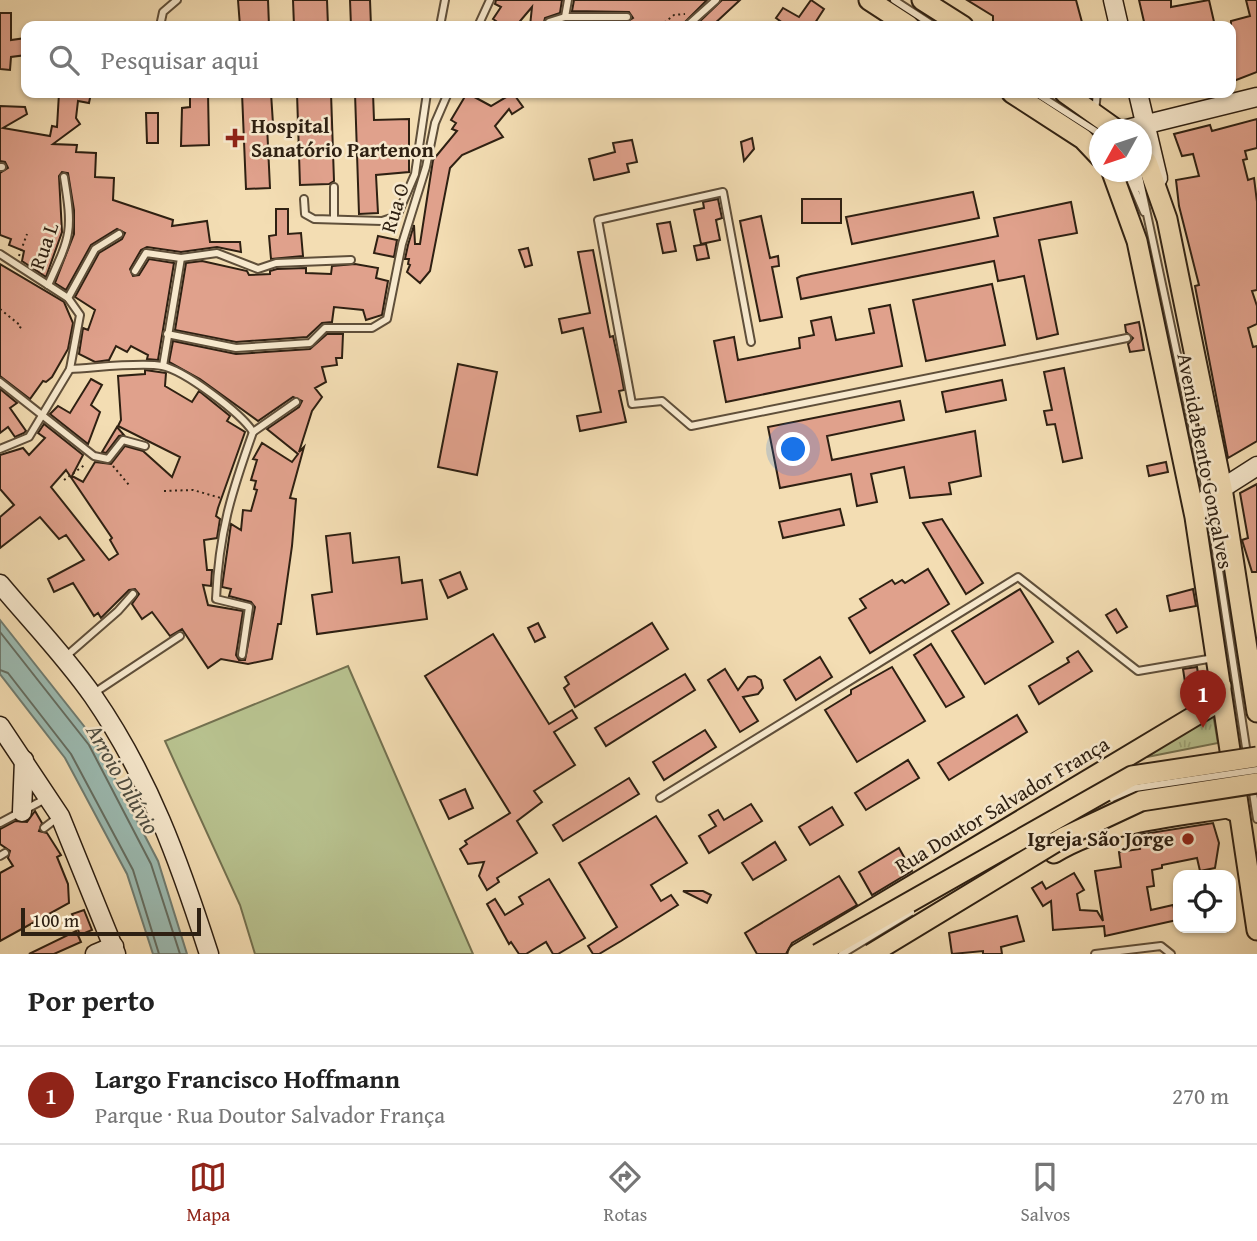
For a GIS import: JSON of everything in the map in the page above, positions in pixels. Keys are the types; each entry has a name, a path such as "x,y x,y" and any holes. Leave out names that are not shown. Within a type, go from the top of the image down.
{"main road":[{"path":"869,0 901,21"},
{"path":"922,0 955,21"},
{"path":"1113,0 1118,21"},
{"path":"1152,123 1257,97"},
{"path":"1022,98 1089,133"},
{"path":"1139,98 1145,119"},
{"path":"1096,103 1108,119"},
{"path":"1152,170 1159,224"},
{"name":"Avenida Bento Gonçalves","path":"1116,182 1138,240 1154,333 1195,517 1221,686 1248,816 1257,930"},
{"name":"Avenida Bento Gonçalves","path":"1151,182 1257,712"},
{"path":"1195,517 1215,493 1257,466"},
{"path":"0,584 92,695 138,769 174,845 209,954"},
{"name":"Rua Doutor Salvador França","path":"798,954 1213,705 1221,686"},
{"path":"0,726 49,798 51,823 68,833 115,950 95,954"},
{"path":"1126,757 1150,776 1155,797 1146,820"},
{"path":"818,954 1132,776 1257,757"},
{"path":"22,812 24,760"},
{"path":"871,954 1064,837 1141,801 1257,783"},
{"path":"886,954 1069,844 1146,820 1227,808 1248,816"}],"lane":[{"path":"161,21 163,12 177,0"},
{"path":"440,21 445,0"},
{"path":"480,21 490,0"},
{"path":"565,17 568,0"},
{"path":"695,20 716,0"},
{"path":"894,0 926,21"},
{"path":"552,21 565,17 627,17"},
{"path":"304,199 307,216 383,221 393,219 400,212 415,174 426,98"},
{"name":"Rua O","path":"167,334 236,348 310,343 325,328 372,328 387,319 402,243 426,167 435,122 446,98"},
{"path":"1043,98 1089,132"},
{"name":"Rua L","path":"48,285 68,243 72,221 64,177"},
{"path":"1133,182 1159,224"},
{"path":"1138,182 1159,224"},
{"path":"1142,182 1159,224"},
{"path":"334,187 334,219"},
{"path":"751,342 723,192 598,220 632,404 662,401 691,426 1127,338"},
{"path":"68,298 95,249 119,234"},
{"path":"135,271 146,253 181,258 217,253 258,269 276,262 351,260"},
{"path":"0,449 29,437 70,369 80,316 68,298 1,257"},
{"path":"163,366 181,258"},
{"path":"70,369 163,366 201,386 246,420 253,432"},
{"path":"0,382 94,456 108,459 123,440 145,446"},
{"path":"242,654 249,607 216,599 218,548 229,500 253,432 296,402"},
{"path":"1215,493 1248,816"},
{"path":"660,798 1018,578 1139,671 1216,657"},
{"path":"62,659 118,611 133,594"},
{"path":"92,695 180,636"},
{"path":"842,954 1074,813 1135,788 1257,770"},
{"path":"0,823 49,798"},
{"path":"1094,954 1161,946 1171,954"}],"path":[{"path":"669,21 683,13 695,20"},
{"path":"15,264 27,234"},
{"path":"0,309 21,326 19,330"},
{"path":"64,480 94,456"},
{"path":"108,459 129,485"},
{"path":"164,491 193,490 229,500"}],"green space":[{"path":"348,666 473,954 255,954 240,905 165,741"},
{"path":"1213,714 1218,743 1147,757"}],"water":[{"name":"Arroio Dilúvio","path":"0,620 95,740 158,861 187,954 153,954 127,874 65,758 0,674"}],"building":[{"path":"238,0 268,0 269,21 240,21"},
{"path":"293,0 327,0 328,21 294,21"},
{"path":"350,0 370,0 371,21 351,21"},
{"path":"496,0 562,0 560,13 545,18 544,21 531,21 532,7 520,21 496,21 493,19 501,7 495,4"},
{"path":"574,0 707,0 686,21 628,21 633,18 629,12 572,11"},
{"path":"722,0 740,0 717,21 700,21"},
{"path":"811,0 824,9 816,21 780,21 776,18 783,8 799,17"},
{"path":"967,0 1076,0 1082,21 993,21 993,16"},
{"path":"1139,0 1171,0 1171,7 1209,0 1214,21 1144,21"},
{"path":"1246,0 1257,0 1257,72 1236,80 1236,21 1231,21 1250,16"},
{"path":"0,13 11,13 11,40 21,39 21,56 11,57 10,70 0,69"},
{"path":"59,98 90,98 89,103 78,101 76,118 80,124 53,144 77,145 76,152 96,153 95,177 114,178 113,200 173,220 172,226 207,221 210,242 240,242 241,252 217,247 181,252 147,247 141,250 130,269 133,276 139,275 149,259 174,263 158,360 147,359 148,355 131,346 127,352 116,346 109,360 95,362 79,354 83,328 88,330 95,310 75,297 99,253 122,239 125,233 117,229 91,245 66,290 55,283 74,234 74,210 68,173 62,172 59,176 62,232 46,277 22,261 24,251 9,245 11,239 0,235 0,173 8,168 5,162 0,161 0,106 25,107 27,114 3,128 50,136 52,126 57,127"},
{"path":"190,98 208,98 209,145 181,146 182,108 190,107"},
{"path":"242,98 271,98 273,124 267,125 270,188 246,189"},
{"path":"297,98 331,98 334,181 329,184 300,185"},
{"path":"355,98 373,98 374,120 409,119 409,172 376,175 378,213 359,214"},
{"path":"464,98 476,98 491,106 505,98 517,98 523,107 512,114 509,109 495,126 503,137 462,155 450,168 430,271 420,283 407,272 410,265 409,259 405,259 414,225 415,244 420,244 433,160 457,131 452,129 456,123 451,120"},
{"path":"146,113 158,113 158,143 147,143"},
{"path":"1257,119 1257,148 1245,151 1247,159 1243,160 1248,180 1254,178 1257,202 1257,290 1252,291 1257,306 1257,324 1248,328 1253,347 1257,346 1257,441 1228,458 1195,286 1199,285 1179,206 1176,180 1199,176 1193,154 1182,156 1174,134 1210,125 1212,131"},
{"path":"752,138 754,149 744,161 741,142"},
{"path":"632,140 637,162 627,164 629,172 594,180 589,159 615,152 613,143"},
{"path":"973,192 979,218 852,244 846,217"},
{"path":"718,199 722,218 716,220 720,240 701,244 694,210 704,208 703,202"},
{"path":"802,199 841,199 841,223 802,223"},
{"path":"1071,202 1077,233 1039,240 1058,334 1037,339 1024,276 998,281 994,261 801,299 797,278 801,276 998,236 994,218"},
{"path":"276,209 288,209 288,234 301,233 303,256 271,259 269,236 276,235"},
{"path":"761,216 770,258 778,256 779,266 772,267 782,317 760,321 740,221"},
{"path":"670,222 676,251 663,253 657,224"},
{"path":"378,236 397,240 394,257 374,253"},
{"path":"706,244 709,258 697,260 694,246"},
{"path":"528,248 532,265 525,267 519,250"},
{"path":"593,250 610,337 613,336 620,368 624,390 619,391 626,422 580,431 577,416 601,412 583,328 562,333 559,319 590,313 578,252"},
{"path":"202,261 247,271 249,275 270,274 270,271 277,269 306,268 306,273 331,274 332,266 355,264 378,268 376,278 388,281 382,315 366,320 363,310 334,307 332,322 322,323 307,337 236,342 175,330 186,263"},
{"path":"0,264 64,302 73,323 68,349 52,377 46,382 43,381 30,399 0,376"},
{"path":"992,284 1005,345 926,361 913,300"},
{"path":"890,305 902,366 726,402 714,341 734,337 738,360 800,348 799,338 814,335 811,321 831,317 836,340 874,333 869,309"},
{"path":"1139,322 1144,350 1130,352 1128,344 1133,338 1126,332 1125,325"},
{"path":"327,334 343,334 342,358 336,358 337,365 322,367 326,382 315,388 322,397 312,411 299,452 304,447 290,498 296,499 292,546 281,624 278,624 272,659 248,664 221,659 208,668 182,629 170,636 152,612 142,619 132,604 139,594 135,589 129,590 101,618 98,613 94,616 73,583 54,592 48,579 84,560 66,535 59,539 40,517 0,548 0,517 14,505 0,489 0,455 23,448 29,455 45,438 38,433 44,424 83,455 72,476 83,482 95,462 111,464 125,446 143,451 172,477 180,457 118,426 121,420 118,376 145,374 145,370 166,373 165,386 192,402 199,391 230,416 227,421 245,432 218,508 216,516 220,519 217,538 204,540 207,570 212,570 211,586 203,585 208,605 243,611 236,655 239,660 245,660 255,607 251,602 229,596 231,589 222,587 231,524 241,530 243,510 251,511 257,490 254,489 256,481 251,480 257,460 253,459 262,443 292,462 298,454 267,429 299,407 302,401 293,397 258,421 200,379 169,362 173,341 236,354 310,349","holes":["66,470 112,538 110,540 118,554 109,560 51,487"]},
{"path":"458,364 497,372 477,475 438,467"},
{"path":"1064,368 1082,458 1063,462 1055,424 1047,425 1044,411 1052,410 1044,372"},
{"path":"91,379 102,385 91,405 100,412 88,444 50,414 58,406 70,413"},
{"path":"1002,380 1006,400 946,412 942,392"},
{"path":"0,389 17,403 10,408 26,431 15,437 8,427 0,433"},
{"path":"900,401 904,420 827,436 832,460 975,431 981,476 949,483 951,494 910,498 904,467 871,474 877,502 857,506 851,474 780,488 768,427"},
{"path":"117,427 124,435 119,436 106,453 102,452"},
{"path":"1166,462 1168,472 1149,476 1147,466"},
{"path":"1257,484 1257,572 1252,572 1242,540 1248,538 1240,493"},
{"path":"840,509 844,525 783,538 779,522"},
{"path":"942,519 983,583 966,594 923,523"},
{"path":"350,533 353,563 399,557 402,583 422,580 427,619 317,634 312,595 332,592 326,536"},
{"path":"928,569 949,604 870,653 849,618 866,608 860,599 892,580 895,584 902,580 905,583"},
{"path":"460,572 467,589 448,598 440,580"},
{"path":"1020,589 1053,642 985,684 952,631"},
{"path":"1193,589 1196,606 1170,611 1167,596"},
{"path":"1116,609 1127,627 1117,633 1106,615"},
{"path":"538,623 545,637 535,642 528,628"},
{"path":"652,623 668,649 575,707 564,688 569,684 565,677"},
{"path":"493,634 549,724 572,710 577,718 554,732 575,765 534,791 542,802 517,821 537,853 497,878 499,882 487,890 479,876 484,862 468,864 460,849 467,844 465,841 510,813 425,676"},
{"path":"931,644 964,697 946,707 914,655"},
{"path":"1078,651 1092,671 1039,704 1029,686 1069,662 1067,658"},
{"path":"820,657 832,677 796,700 784,680"},
{"path":"892,667 925,721 857,762 825,710 851,694 851,690"},
{"path":"1197,667 1199,680 1185,682 1183,669"},
{"path":"725,669 738,690 748,677 755,676 761,680 763,688 758,694 743,697 758,721 740,732 708,680"},
{"path":"685,674 695,690 606,746 595,728"},
{"path":"1017,715 1027,732 949,780 938,763"},
{"path":"705,730 716,747 664,780 653,762"},
{"path":"908,760 919,778 866,810 855,793"},
{"path":"629,778 639,794 563,841 553,825"},
{"path":"465,789 473,808 449,819 440,800"},
{"path":"751,804 762,821 709,853 699,836 716,826 709,815 718,810 724,820"},
{"path":"832,807 843,825 810,845 799,827"},
{"path":"35,811 42,823 39,831 47,833 61,855 57,857 68,884 69,903 0,941 0,873 13,866 8,858 10,851 0,844 0,829 15,821 27,822"},
{"path":"656,816 687,863 651,885 661,901 671,895 678,905 599,954 593,954 588,946 617,927 579,863"},
{"path":"1213,823 1219,843 1215,868 1200,870 1197,858 1162,865 1162,868 1152,870 1154,886 1147,887 1151,910 1173,905 1173,921 1105,936 1104,926 1053,930 1051,901 1043,906 1032,888 1042,882 1046,889 1074,873 1084,890 1077,894 1080,910 1097,911 1103,921 1095,871 1121,867 1119,852 1140,849 1137,835"},
{"path":"775,842 786,860 753,880 742,863"},
{"path":"899,848 912,871 872,895 859,872"},
{"path":"839,876 857,905 792,943 786,954 757,954 745,933"},
{"path":"549,879 585,938 558,954 553,954 546,942 526,954 519,954 511,942 509,944 487,904 495,899 505,915 523,904 519,897"},
{"path":"683,891 703,891 711,895 707,903"},
{"path":"84,910 92,930 80,935 72,914"},
{"path":"1017,916 1024,941 1001,947 1002,954 983,954 983,951 952,954 949,933"},
{"path":"76,931 81,942 54,954 29,954"}],"place":[{"name":"Hospital Sanatório Partenon","path":"235,138"},
{"name":"Largo Francisco Hoffmann","path":"1203,728"},
{"name":"Igreja São Jorge","path":"1188,839"}]}
